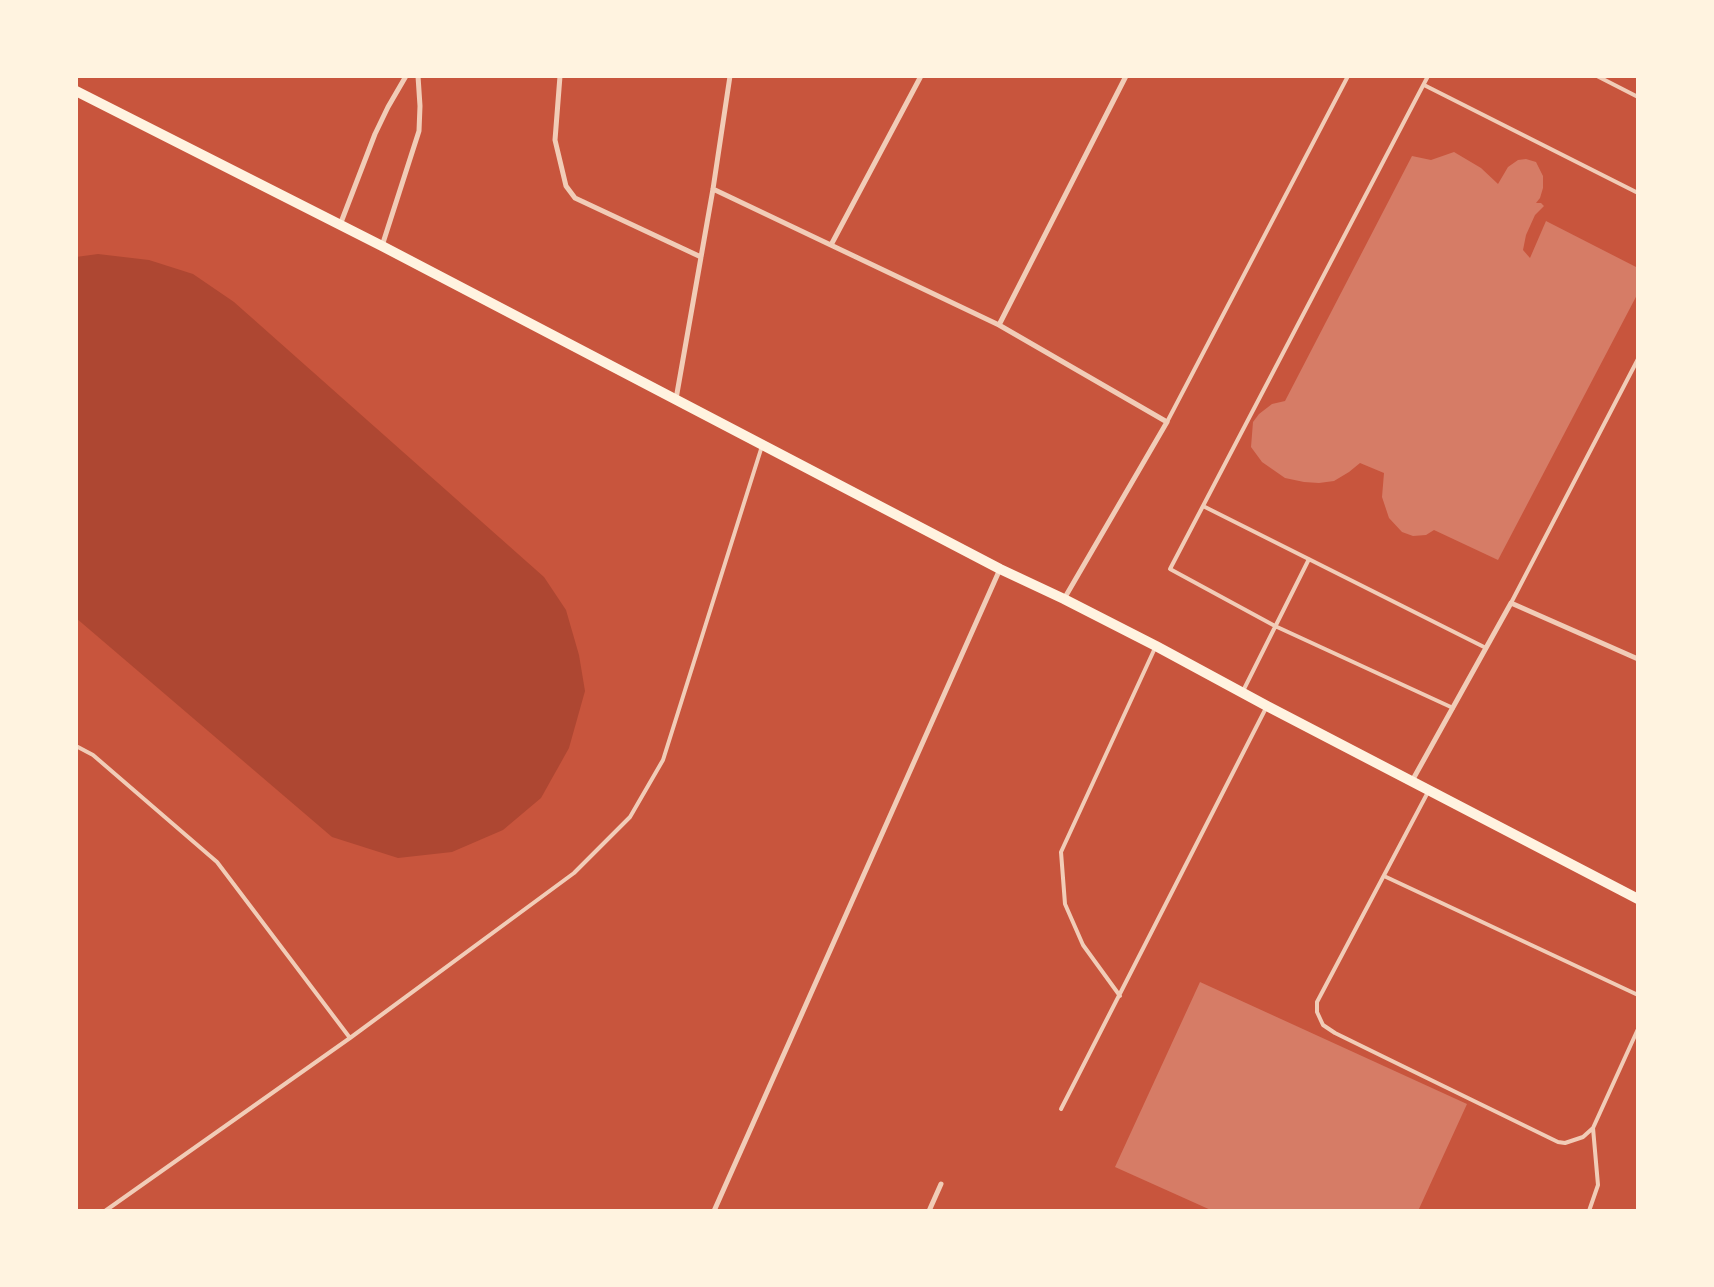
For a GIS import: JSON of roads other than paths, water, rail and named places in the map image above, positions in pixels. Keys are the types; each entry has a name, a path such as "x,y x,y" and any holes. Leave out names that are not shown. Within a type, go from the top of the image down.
{"main road":[{"path":"76,92 382,246 1000,569 1156,646 1267,706 1638,899"}],"street":[{"path":"340,225 375,134 406,76"},
{"path":"382,246 419,132 418,76"},
{"path":"560,76 556,140 566,186 576,198 701,257"},
{"path":"676,399 713,189 730,76"},
{"path":"831,245 922,76"},
{"path":"999,325 1126,76"},
{"path":"713,189 999,325 1167,422 1064,599"},
{"path":"714,1211 1000,569"},
{"path":"1412,781 1510,603 1638,659"},
{"path":"929,1211 941,1184"}],"lane":[{"path":"1167,422 1348,76"},
{"path":"1428,76 1170,569 1275,626 1452,708"},
{"path":"1597,76 1638,97"},
{"path":"1424,85 1638,193"},
{"path":"1510,603 1638,359"},
{"path":"105,1211 350,1038 574,873 630,817 663,760 762,444"},
{"path":"1203,506 1486,648"},
{"path":"1242,692 1309,559"},
{"path":"1120,996 1083,945 1065,904 1061,852 1156,646"},
{"path":"1061,1109 1267,706"},
{"path":"76,746 93,755 216,862 350,1038"},
{"path":"1429,790 1317,1002 1317,1012 1323,1025 1558,1142 1565,1143 1583,1138 1593,1128 1638,1029"},
{"path":"1384,876 1638,995"},
{"path":"1589,1211 1598,1185 1593,1128"}]}
